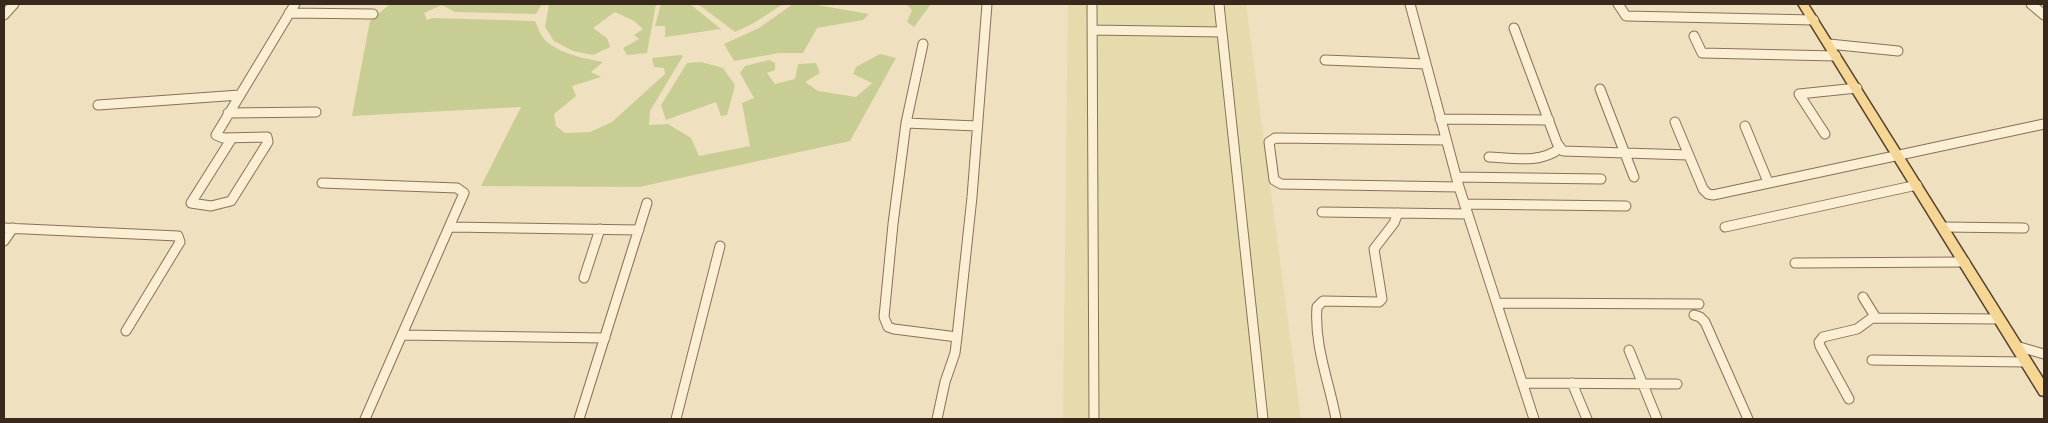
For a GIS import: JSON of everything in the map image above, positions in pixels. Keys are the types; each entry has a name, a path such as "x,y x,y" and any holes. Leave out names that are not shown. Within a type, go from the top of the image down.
{"main road":[{"path":"1803,4 2044,390"}],"street":[{"path":"4,15 14,4"},
{"path":"232,138 191,203 200,205 221,204 231,201 268,140 264,137 232,138 216,135 295,4"},
{"path":"937,419 945,382 955,352 957,337 987,4"},
{"path":"1092,4 1094,419"},
{"path":"1219,4 1263,419"},
{"path":"1410,4 1464,204 1498,303 1534,419"},
{"path":"1618,4 1626,16 1814,20"},
{"path":"2031,4 2044,14"},
{"path":"289,13 373,14"},
{"path":"1514,28 1560,148 1568,151 1688,155"},
{"path":"1092,30 1222,32"},
{"path":"1694,36 1702,53 1836,56"},
{"path":"923,44 906,124 893,224 885,322 894,329 957,337"},
{"path":"1829,44 1898,51"},
{"path":"1325,60 1426,64"},
{"path":"1824,134 1799,94 1857,88"},
{"path":"1600,89 1634,177"},
{"path":"98,106 240,95"},
{"path":"228,113 316,112"},
{"path":"1440,119 1549,120"},
{"path":"1675,122 1703,189 1708,194 1713,195 2044,124"},
{"path":"906,124 977,126"},
{"path":"1745,126 1768,182"},
{"path":"1446,140 1276,138 1269,142 1273,176 1276,183 1459,187"},
{"path":"1489,157 1545,158 1556,154 1560,148"},
{"path":"1456,177 1601,179"},
{"path":"322,183 457,188 464,193 365,419"},
{"path":"1725,227 1917,185"},
{"path":"579,419 647,203"},
{"path":"1464,204 1626,206"},
{"path":"1322,212 1468,214"},
{"path":"1336,419 1333,398 1319,356 1315,319 1317,306 1323,302 1379,302 1382,299 1374,249 1394,223 1398,213"},
{"path":"450,227 639,230"},
{"path":"1943,227 2024,228"},
{"path":"4,241 8,228 178,236 180,242 126,330"},
{"path":"584,278 600,229"},
{"path":"676,419 720,246"},
{"path":"1795,262 1965,262"},
{"path":"1863,297 1876,318"},
{"path":"1498,303 1699,304"},
{"path":"1694,315 1700,317 1705,322 1748,419"},
{"path":"1848,399 1819,342 1823,337 1858,329 1876,318 2000,319"},
{"path":"402,335 605,338"},
{"path":"2016,346 2043,355"},
{"path":"1630,350 1658,419"},
{"path":"1872,360 2026,362"},
{"path":"1522,383 1676,384"},
{"path":"1572,383 1586,419"}],"shaded area":[{"path":"1068,4 1246,4 1301,419 1063,419"}],"green space":[{"path":"390,4 542,4 536,14 455,12 442,5 424,13 427,20 433,18 535,21 540,33 550,44 572,55 603,62 591,72 601,77 572,86 576,96 554,114 556,126 565,133 590,132 612,122 665,74 664,68 654,67 652,58 681,55 683,56 650,111 649,125 668,124 691,138 699,156 750,146 742,103 754,98 740,73 745,66 769,60 775,63 775,70 767,73 775,84 795,79 798,64 816,63 820,73 805,82 818,91 856,97 872,83 853,74 856,67 880,54 896,58 850,141 639,187 481,186 521,107 352,116 370,21"},
{"path":"549,4 656,4 647,53 627,55 623,48 639,39 634,35 643,29 634,21 615,12 593,28 607,38 610,47 593,55 573,51 554,41 545,27"},
{"path":"661,4 690,4 721,29 665,37 665,26 655,26"},
{"path":"698,4 783,4 754,23 735,32"},
{"path":"793,4 811,4 869,14 863,20 817,28 803,53 779,53 734,61 724,44 759,28"},
{"path":"906,4 931,4 914,27 907,22 912,10"},
{"path":"701,62 723,68 735,85 727,115 721,116 716,102 666,120 661,105 687,63"}]}
